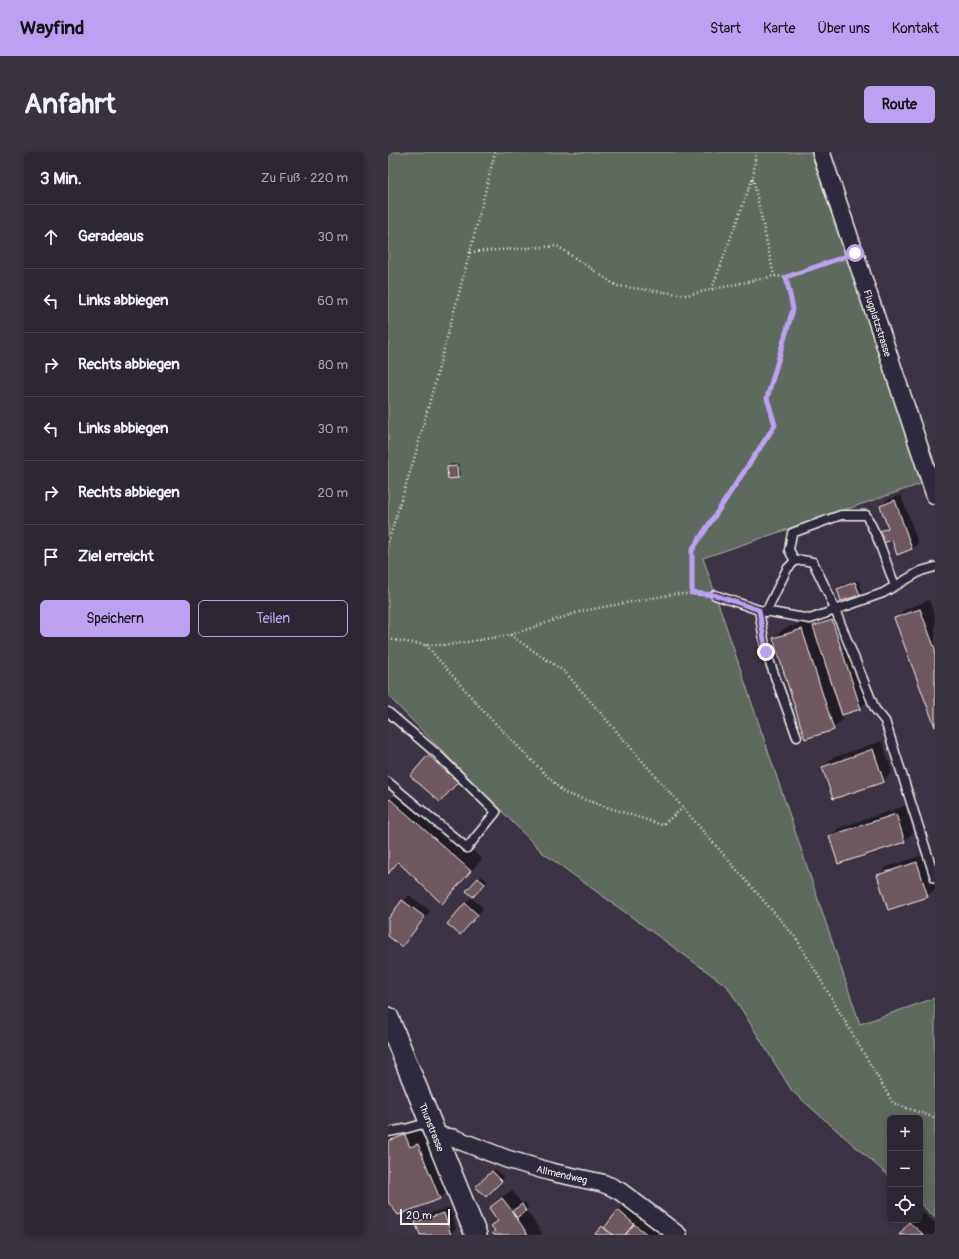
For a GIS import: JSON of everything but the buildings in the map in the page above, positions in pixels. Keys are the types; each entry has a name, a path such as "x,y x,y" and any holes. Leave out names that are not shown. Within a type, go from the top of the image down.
{"street":[{"name":"Flugplatzstrasse","path":"821,152 935,495"},
{"name":"Thunstrasse","path":"388,1018 476,1235"},
{"name":"Allmendweg","path":"432,1129 507,1159 551,1172 612,1186 678,1235"}],"lane":[{"path":"795,561 789,550 792,533 841,515 866,515 877,537 895,586"},
{"path":"797,737 766,652 763,611 787,569 795,561 802,560 813,562 835,611 874,709 885,721 935,878"},
{"path":"715,595 763,611 810,620 883,593 921,571 935,567"},
{"path":"388,712 436,754 496,812 467,848 388,782"},
{"path":"388,1132 405,1129 432,1129"}],"path":[{"path":"388,542 415,456 470,252 495,152"},
{"path":"712,290 753,177 756,152"},
{"path":"753,177 774,276"},
{"path":"470,252 557,246 617,286 687,295 774,276 786,277 855,253"},
{"path":"692,593 692,550 775,425 767,398 793,309 786,277"},
{"path":"388,639 425,645 448,645 510,635 582,611 674,594 692,593 715,595"},
{"path":"510,635 565,672 796,938 893,1103 935,1118"},
{"path":"425,645 486,714 564,793 662,825 683,808"}],"green space":[{"path":"388,152 820,152 921,484 703,558 860,1024 935,998 935,1217 923,1207 923,1115 887,1115 887,1174 792,1091 727,986 543,853 388,696"}],"route":[{"path":"766,652 759,610 715,595 692,593 692,550 775,425 767,398 793,309 786,277 855,253"}]}
